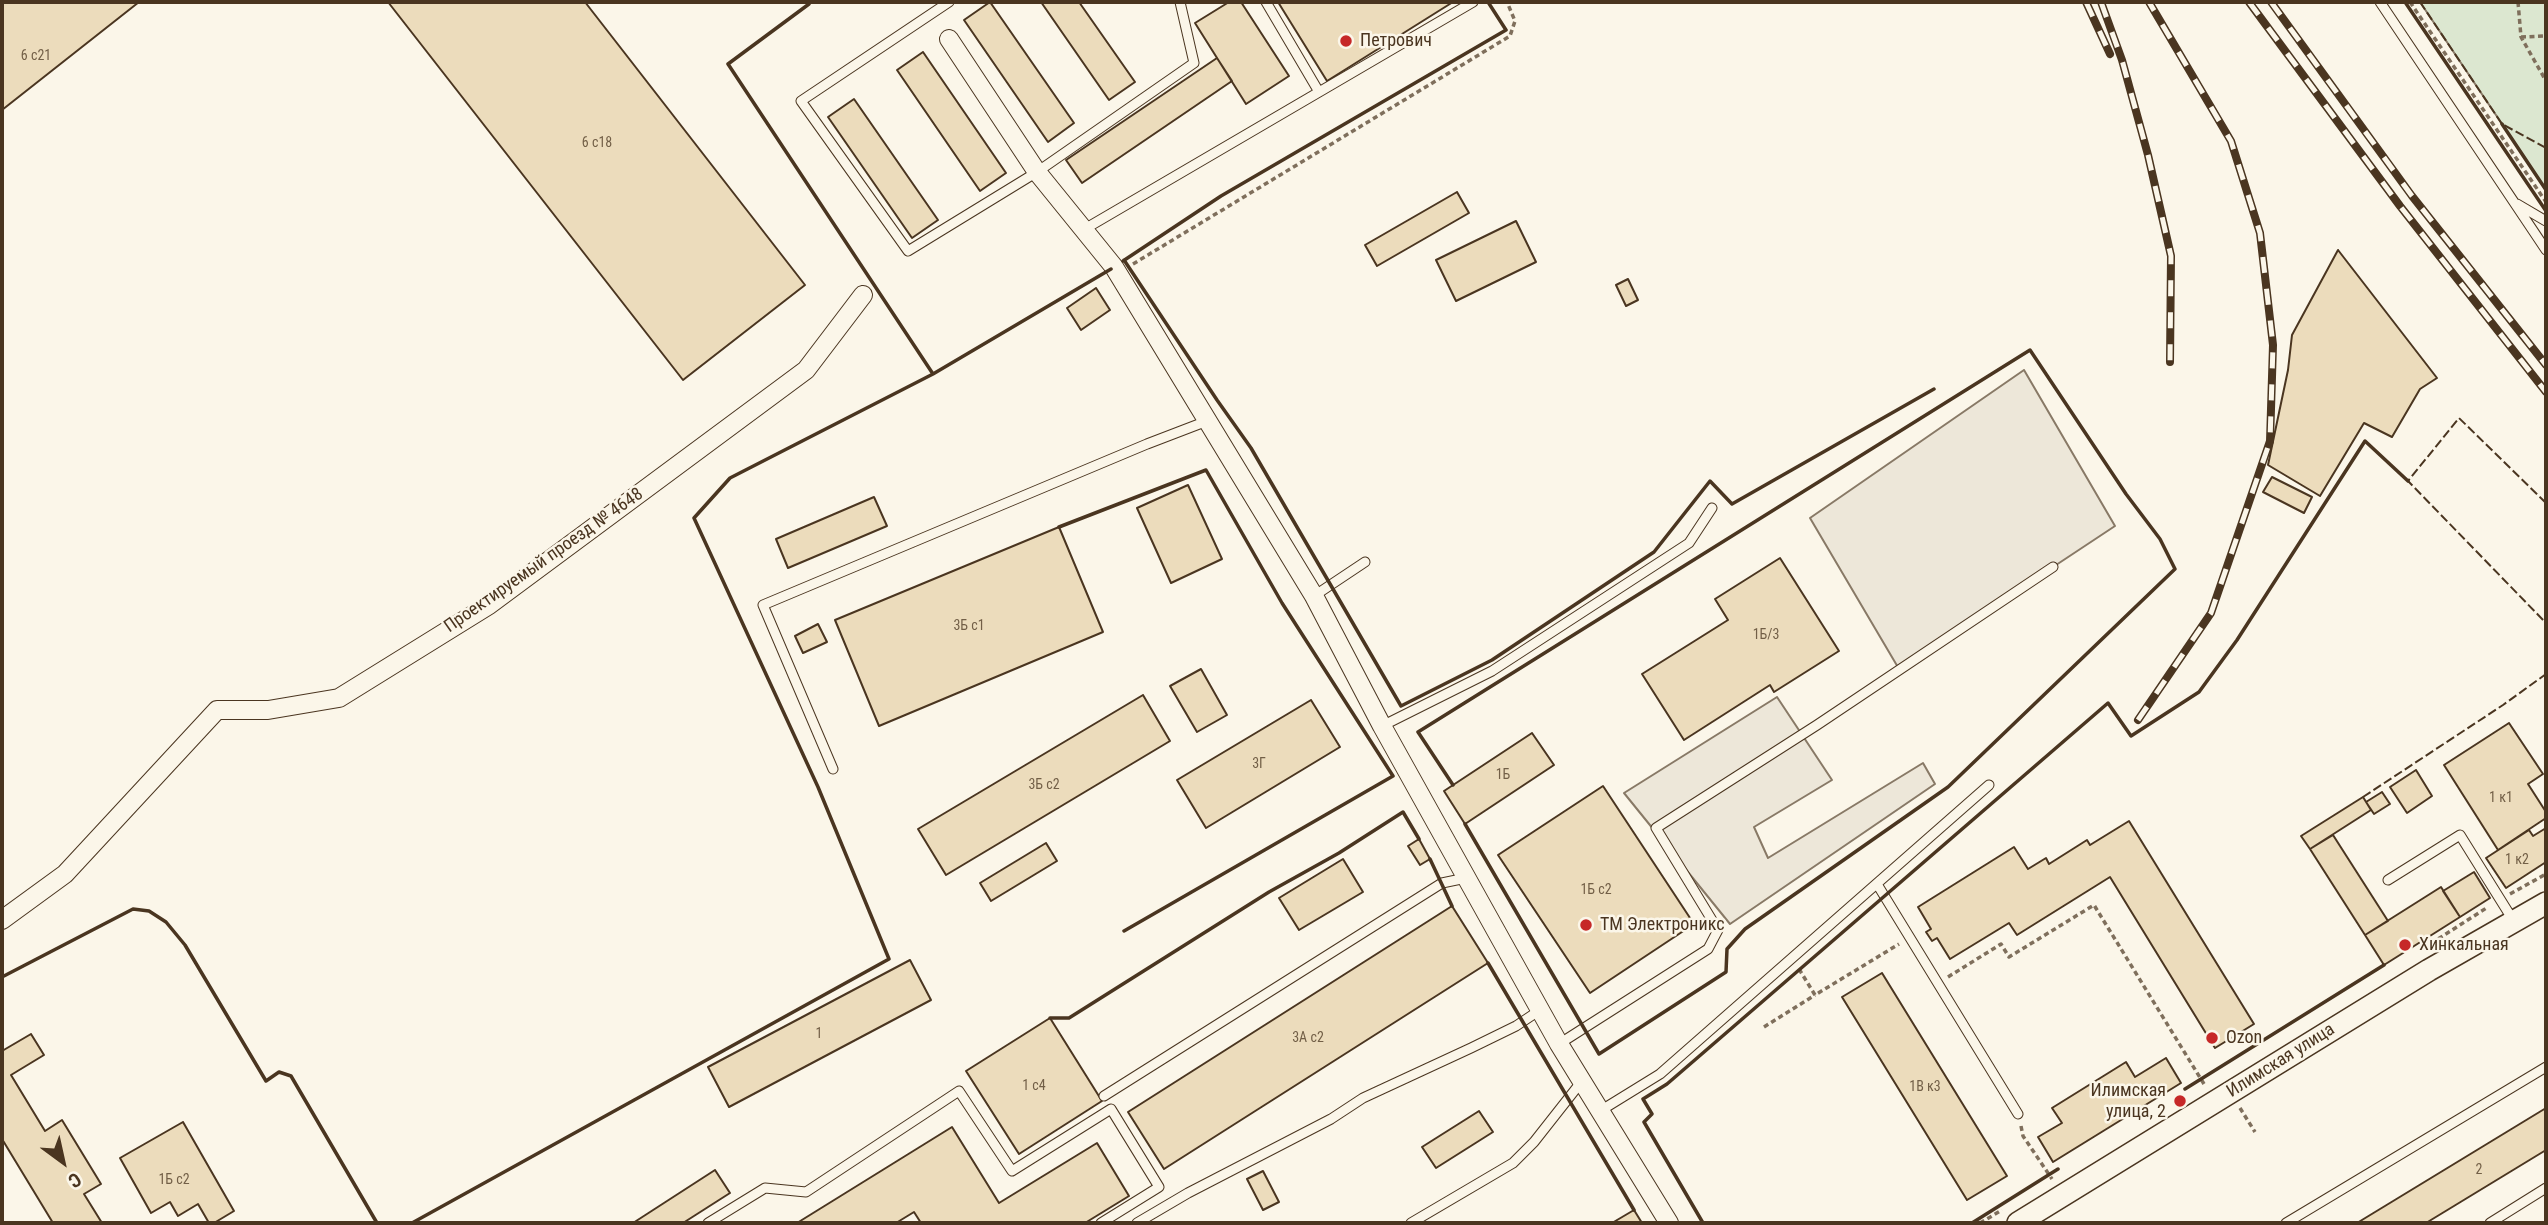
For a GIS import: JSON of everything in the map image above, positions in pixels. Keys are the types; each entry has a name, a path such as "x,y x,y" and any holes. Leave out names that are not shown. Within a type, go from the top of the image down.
{"street":[{"path":"949,38 1037,172 1118,274 1314,596 1382,726 1559,1044 1669,1223"},
{"name":"Проектируемый проезд № 4648","path":"2,920 65,874 217,710 268,710 339,698 489,605 806,370 863,295"},
{"name":"Илимская улица","path":"2018,1223 2513,920 2546,903"}],"lane":[{"path":"949,2 801,101 908,251 1037,172 1194,63 1181,2"},
{"path":"1266,2 1319,92"},
{"path":"1083,230 1473,2"},
{"path":"2380,2 2546,250"},
{"path":"2514,202 2546,221"},
{"path":"833,769 763,605 1207,421"},
{"path":"1382,726 1492,671 1689,543 1712,508"},
{"path":"1314,596 1365,562"},
{"path":"1559,1044 1708,949 1718,930 1656,828 1817,725 2053,567"},
{"path":"1600,1111 1660,1074 1989,785"},
{"path":"2388,880 2460,835 2513,920"},
{"path":"1104,1096 1442,883 1466,878"},
{"path":"1877,884 2018,1114"},
{"path":"1137,1223 1188,1193 1331,1119 1363,1098 1516,1026 1540,1010"},
{"path":"2286,1223 2546,1067"},
{"path":"1411,1223 1419,1221 1513,1163 1534,1142 1581,1081"},
{"path":"708,1223 765,1188 806,1192 959,1091 1012,1171 1111,1109 1159,1186 1101,1223"},
{"path":"2490,1223 2546,1188"},
{"path":"2302,1214 2307,1223"}],"path":[{"path":"1118,274 1510,36 1516,21 1507,2"},
{"path":"2410,2 2546,202"},
{"path":"2518,2 2521,37 2546,81"},
{"path":"2521,37 2546,36"},
{"path":"1937,983 2001,944 2009,957 2094,905 2205,1086"},
{"path":"1764,1027 1909,937"},
{"path":"1800,969 1815,995"},
{"path":"2240,1108 2255,1132"},
{"path":"2018,1114 2023,1136 2049,1175"}],"green space":[{"path":"2420,2 2546,2 2546,190 2502,124"}],"shaded area":[{"path":"2024,370 2115,526 1899,669 1810,518"},
{"path":"1777,697 1832,780 1754,827 1768,858 1923,763 1935,784 1730,924 1624,793"}],"building":[{"path":"2,2 139,2 2,110"},
{"path":"388,2 585,2 805,285 683,380"},
{"path":"990,2 1074,123 1048,142 964,20"},
{"path":"1041,2 1079,2 1135,82 1109,100"},
{"path":"1229,2 1241,2 1289,76 1246,104 1195,23"},
{"name":"Петрович","path":"1278,2 1453,2 1327,81"},
{"path":"923,52 1006,173 980,191 897,70"},
{"path":"1217,58 1232,81 1082,183 1066,160"},
{"path":"854,99 938,220 912,238 828,117"},
{"path":"1457,192 1469,213 1377,266 1365,245"},
{"path":"1516,221 1536,262 1456,301 1436,260"},
{"path":"2338,250 2437,378 2420,389 2392,437 2364,423 2320,496 2268,465 2288,370 2292,335"},
{"path":"1628,279 1638,300 1626,306 1616,285"},
{"path":"1096,288 1110,310 1081,330 1067,308"},
{"path":"2272,477 2312,497 2304,513 2263,492"},
{"path":"1188,485 1222,559 1171,583 1137,508"},
{"path":"874,497 887,526 788,568 776,539"},
{"path":"1059,527 1103,632 879,726 835,620"},
{"path":"1780,558 1839,651 1774,692 1770,685 1684,740 1642,674 1728,620 1715,599"},
{"path":"818,624 827,642 803,653 795,636"},
{"path":"1201,669 1227,715 1197,732 1170,686"},
{"path":"1143,695 1170,741 946,875 918,829"},
{"path":"1311,700 1340,747 1206,828 1177,780"},
{"path":"2509,723 2543,774 2528,784 2546,812 2546,818 2498,850 2444,765"},
{"path":"1532,733 1554,765 1465,824 1444,791"},
{"path":"2416,770 2432,796 2407,813 2390,787"},
{"path":"1603,786 1694,924 1590,993 1498,855"},
{"path":"2382,792 2390,804 2374,814 2366,802"},
{"path":"2363,797 2371,810 2310,849 2301,836"},
{"path":"2129,821 2254,1024 2215,1048 2110,877 2017,935 2009,923 1950,959 1937,938 1932,941 1926,932 1931,929 1918,907 2014,847 2028,869 2046,858 2049,864 2087,840 2090,845"},
{"path":"2546,828 2546,862 2506,888 2486,858 2529,830 2533,836"},
{"path":"2333,835 2388,921 2365,935 2310,849"},
{"path":"1419,839 1430,859 1420,865 1408,846"},
{"path":"1046,843 1057,861 991,901 980,883"},
{"path":"1343,859 1363,892 1299,930 1279,898"},
{"path":"2474,872 2490,898 2460,917 2443,891"},
{"path":"2441,887 2460,917 2384,965 2365,935"},
{"path":"1452,906 1488,963 1164,1169 1128,1112"},
{"path":"910,960 931,1000 729,1107 708,1067"},
{"path":"1882,973 2007,1176 1967,1200 1842,997"},
{"path":"1050,1018 1102,1101 1019,1154 966,1071"},
{"path":"31,1034 44,1055 11,1075 45,1131 62,1120 101,1184 84,1194 102,1223 53,1223 2,1139 2,1051"},
{"path":"2166,1058 2181,1083 2053,1162 2038,1137 2062,1123 2052,1108 2126,1062 2135,1077"},
{"path":"2546,1108 2546,1150 2426,1223 2357,1223"},
{"path":"1479,1111 1493,1132 1436,1168 1422,1147"},
{"path":"183,1122 234,1211 214,1223 209,1223 198,1204 178,1216 170,1202 151,1213 120,1158"},
{"path":"952,1127 999,1203 1097,1143 1129,1196 1085,1223 921,1223 914,1212 896,1223 797,1223"},
{"path":"715,1170 730,1193 683,1223 633,1223"},
{"path":"1263,1171 1279,1202 1263,1210 1247,1179"},
{"path":"1634,1210 1642,1223 1612,1223"}],"railway":[{"path":"2086,2 2110,54"},
{"path":"2101,2 2122,60 2148,155 2171,256 2170,362"},
{"path":"2138,720 2211,613 2270,441 2273,345 2260,233 2231,141 2149,2"},
{"path":"2249,2 2400,206 2546,392"},
{"path":"2271,2 2412,196 2546,365"}],"fence":[{"path":"2420,2 2502,124 2546,148"},
{"path":"2546,503 2459,418 2408,481 2546,623"},
{"path":"2363,797 2546,674"}],"wall":[{"path":"1123,261 1221,196 1506,30 1488,2"},
{"path":"2405,2 2546,211"},
{"path":"412,1223 889,959 818,787 694,518 730,478 933,374 728,64 809,4"},
{"path":"2502,124 2546,190"},
{"path":"1124,260 1251,448 1401,706 1492,660 1654,552 1710,481 1732,504 1934,389"},
{"path":"933,374 1111,269"},
{"path":"1453,785 1418,732 2030,350 2126,494 2160,539 2175,569 1948,787 1745,929 1727,949 1726,972 1599,1054 1465,824"},
{"path":"1703,1223 1644,1122 1652,1114 1643,1099 1667,1084 2108,703 2131,736 2199,692 2237,640 2365,441 2408,481"},
{"path":"1059,527 1206,470 1282,603 1393,776 1124,931"},
{"path":"1050,1018 1069,1018 1269,892 1339,853 1403,812 1419,839"},
{"path":"1430,859 1452,906"},
{"path":"2,977 133,909 149,911 166,922 185,945 266,1081 279,1072 291,1076 377,1223"},
{"path":"1488,963 1634,1210"},
{"path":"2185,1089 2384,965"},
{"path":"1972,1223 2058,1169"}],"place":[{"name":"Петрович","path":"1346,41"},
{"name":"ТМ Электроникс","path":"1586,925"},
{"name":"Хинкальная","path":"2405,945"},
{"name":"Ozon","path":"2212,1038"},
{"name":"Илимская улица, 2","path":"2180,1101"}]}
